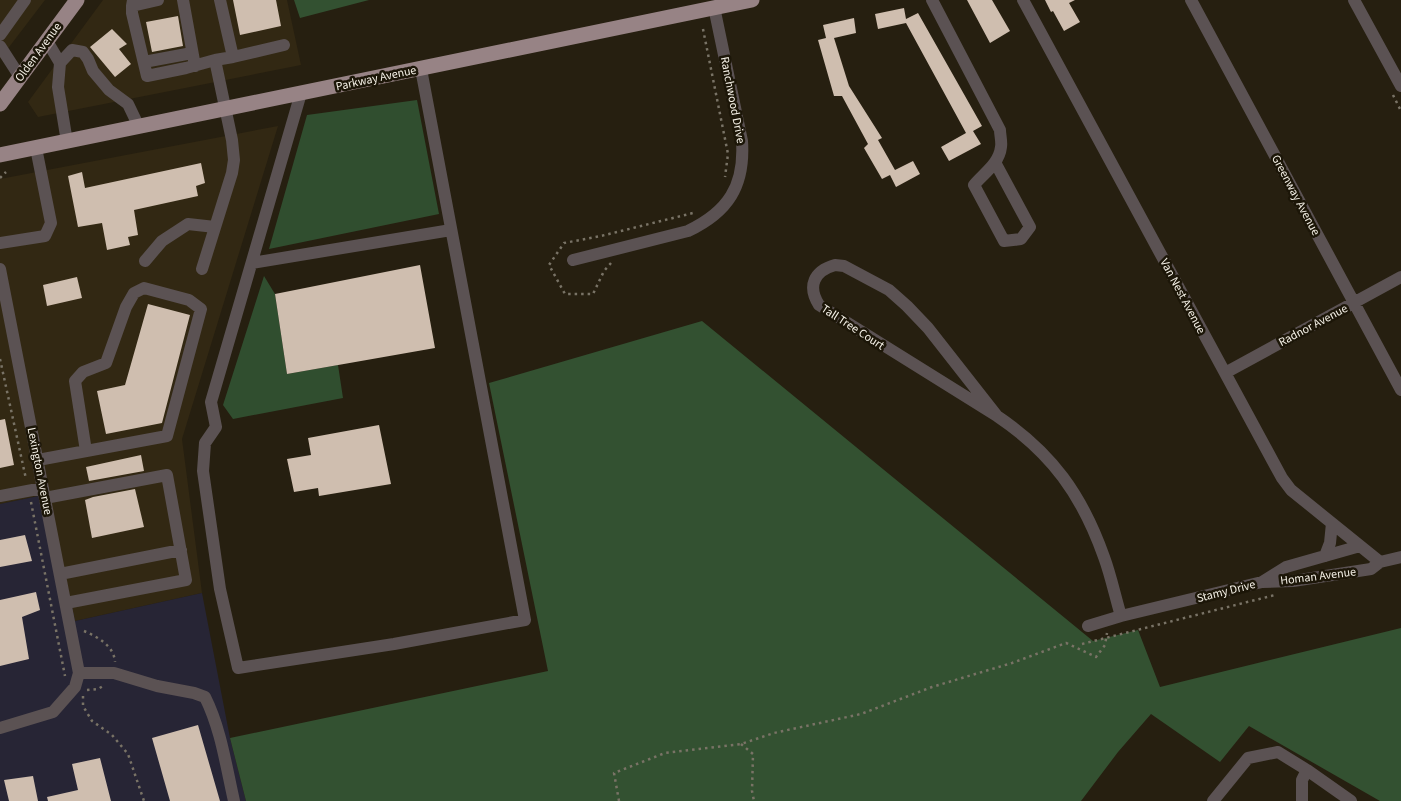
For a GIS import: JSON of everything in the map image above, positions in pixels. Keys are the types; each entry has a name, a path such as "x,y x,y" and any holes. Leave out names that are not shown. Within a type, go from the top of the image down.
{"main road":[{"name":"Olden Avenue","path":"0,104 77,0"},
{"name":"Parkway Avenue","path":"0,155 752,0"}],"street":[{"path":"0,35 25,0"},
{"path":"158,0 132,3 132,13 147,76 284,45"},
{"path":"183,0 195,66"},
{"path":"220,0 232,57"},
{"path":"932,0 1000,130 1001,147 996,164 983,174 974,185 1004,241 1021,238 1030,227 996,164"},
{"name":"Van Nest Avenue","path":"1023,0 1287,485 1380,562"},
{"name":"Greenway Avenue","path":"1191,0 1401,390"},
{"path":"1354,0 1401,86"},
{"name":"Ranchwood Drive","path":"573,260 688,231 702,225 726,204 736,188 741,171 742,141 714,8"},
{"path":"47,41 60,63 58,87 67,142"},
{"path":"0,46 20,78"},
{"path":"60,63 72,50 83,52 93,71 109,90 128,104 139,127"},
{"path":"144,62 192,53"},
{"path":"202,269 232,173 234,160 232,140 216,60"},
{"path":"302,93 211,402 216,427 205,443 203,471 220,589 238,668 394,644 525,620 421,68"},
{"path":"0,243 45,236 51,223 36,148"},
{"path":"145,261 162,241 188,224 215,227"},
{"path":"252,263 451,230"},
{"name":"Tall Tree Court","path":"997,416 928,328 889,290 844,266 836,265 820,272 814,280 813,289 814,298 819,306 997,416 1026,437 1049,459 1076,496 1104,557 1115,618"},
{"name":"Lexington Avenue","path":"0,273 79,673"},
{"name":"Radnor Avenue","path":"1225,373 1401,278"},
{"path":"38,460 86,451 166,436 201,309 189,300 144,288 134,293 126,307 106,363 83,372 75,381 86,451"},
{"path":"0,496 44,493 167,476 186,580 66,603"},
{"path":"1325,556 1330,543 1332,523"},
{"name":"Stamy Drive","path":"1088,626 1262,582 1286,567 1360,546"},
{"path":"60,574 181,550"},
{"name":"Homan Avenue","path":"1262,582 1293,582 1371,569 1380,562 1401,557"},
{"path":"0,728 53,712 75,687 79,673 114,673 157,686 194,692 205,697 210,707 222,745 234,801"},
{"path":"1213,801 1248,758 1278,752 1351,801"},
{"path":"1302,801 1302,780 1307,770"}],"path":[{"path":"702,29 728,154 724,180"},
{"path":"0,178 6,172"},
{"path":"613,260 604,271 594,294 565,294 549,265 564,243 601,236 698,212"},
{"path":"0,358 26,478 21,479"},
{"path":"1082,644 1276,595"},
{"path":"619,801 614,772 665,753 741,744 774,733 861,714 932,687 1012,663 1066,643 1096,657 1105,645 1115,618"},
{"path":"79,673 83,706 92,721 112,735 128,754 144,801"},
{"path":"741,744 753,754 752,791 754,801"}],"shaded area":[{"path":"0,0 45,0 0,59"},
{"path":"103,0 287,0 301,65 38,117 28,102"},
{"path":"278,126 182,439 202,593 75,621 48,494 0,504 0,179"},
{"path":"48,494 75,621 202,593 230,738 246,801 0,801 0,504"}],"green space":[{"path":"294,0 369,0 300,18"},
{"path":"417,100 439,214 269,249 307,115"},
{"path":"264,276 275,294 287,374 338,365 343,398 233,419 223,405"},
{"path":"702,321 1093,641 1138,630 1160,687 1401,628 1401,801 1380,801 1249,726 1220,762 1151,714 1118,752 1081,801 246,801 230,738 548,671 489,383"}],"building":[{"path":"233,0 276,0 281,26 240,35"},
{"path":"967,0 992,0 1010,31 990,43"},
{"path":"1045,0 1075,0 1069,3 1080,22 1064,31"},
{"path":"904,8 906,19 918,13 982,126 973,131 981,144 949,161 941,147 966,133 906,23 878,29 875,14"},
{"path":"178,16 183,46 152,52 146,22"},
{"path":"854,18 856,33 834,38 849,86 882,138 878,140 895,170 913,161 920,174 896,187 890,175 882,179 864,148 868,144 842,96 834,96 818,40 826,38 823,25"},
{"path":"112,29 127,44 119,49 131,64 115,77 90,47"},
{"path":"201,163 205,183 196,186 198,196 134,210 138,235 128,237 130,245 107,250 102,223 78,227 68,176 82,172 85,188"},
{"path":"420,265 435,348 287,374 275,294"},
{"path":"77,277 82,298 47,306 43,285"},
{"path":"148,304 190,315 162,423 106,434 97,391 125,385"},
{"path":"5,419 14,465 0,468 0,420"},
{"path":"379,425 391,484 319,496 318,488 294,492 287,459 311,455 308,438"},
{"path":"141,455 144,471 89,481 86,467"},
{"path":"135,489 144,527 92,538 85,500"},
{"path":"25,535 32,561 0,567 0,540"},
{"path":"36,592 40,610 22,617 29,659 0,666 0,600"},
{"path":"198,725 220,801 170,801 152,738"},
{"path":"100,758 111,801 48,801 47,797 78,790 72,764"},
{"path":"33,776 38,801 9,801 4,780"}]}
